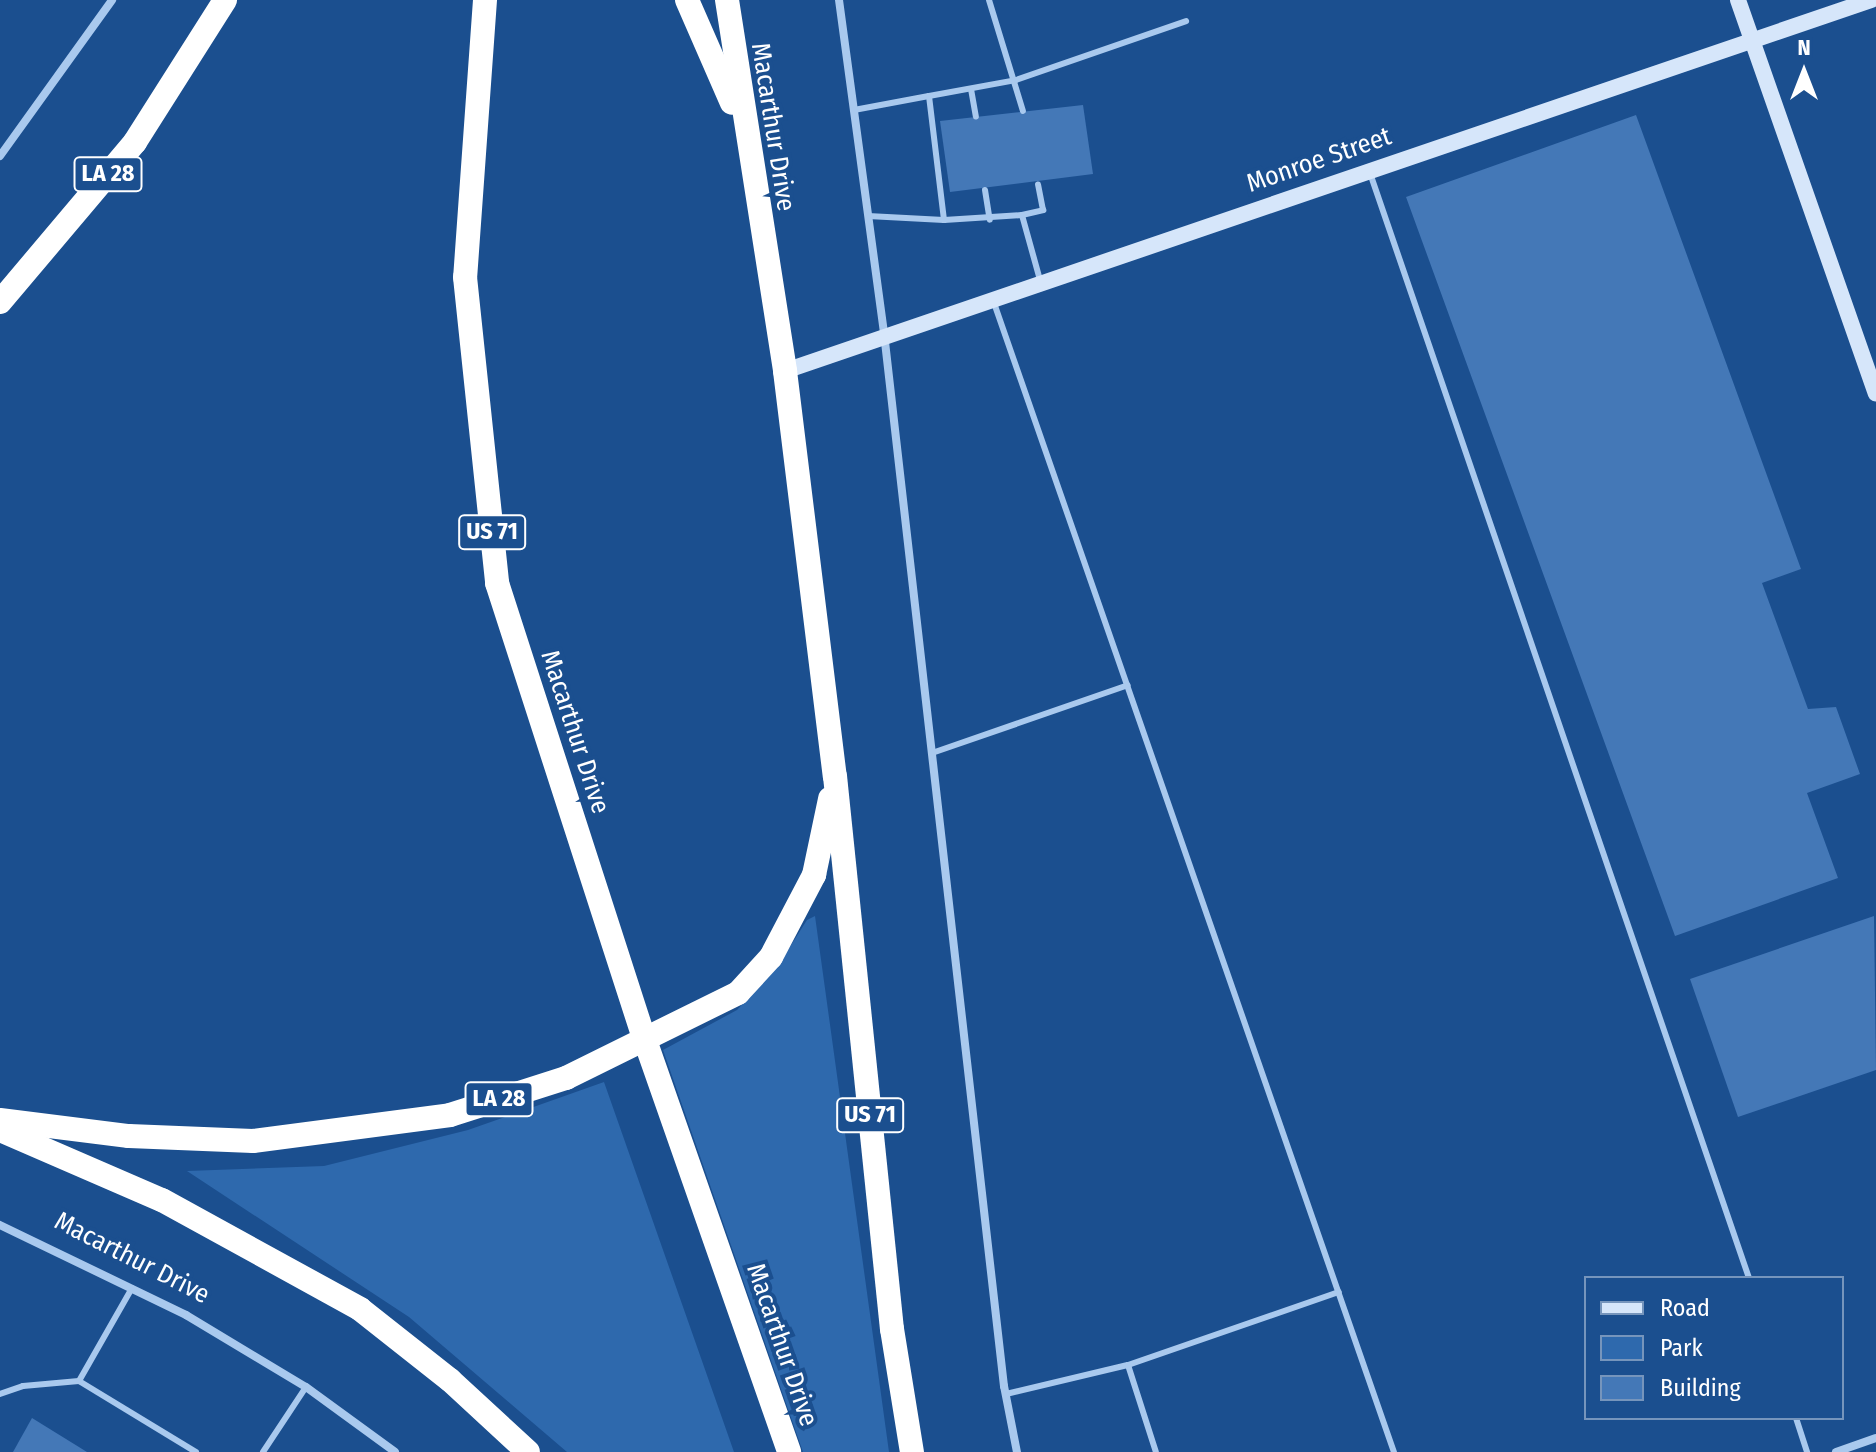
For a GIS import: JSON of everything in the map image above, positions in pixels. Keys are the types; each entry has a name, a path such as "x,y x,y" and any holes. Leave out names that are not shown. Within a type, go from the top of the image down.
{"highway":[{"name":"LA 28","path":"0,302 135,142 225,0"},
{"path":"202,36 237,0"},
{"name":"Macarthur Drive","path":"485,0 465,277 497,583 646,1043 789,1452"},
{"path":"687,0 744,131"},
{"name":"Macarthur Drive","path":"727,0 744,131 785,371 835,776 892,1329 912,1452"},
{"name":"LA 28","path":"0,1120 129,1136 253,1141 343,1133 450,1115 566,1078 646,1043 738,993 771,957 814,875 835,776"},
{"path":"0,1130 162,1200 360,1309 450,1380 528,1452"}],"main road":[{"path":"1738,0 1876,393"},
{"name":"Monroe Street","path":"785,371 992,296 1871,0"}],"street":[{"path":"0,156 112,0"},
{"path":"839,0 884,333 1006,1394 1017,1452"},
{"name":"Macarthur Drive","path":"0,1225 132,1288 306,1387 395,1452"},
{"path":"1836,1452 1876,1438"}],"lane":[{"path":"989,0 1023,111"},
{"path":"854,110 1016,80 1186,21"},
{"path":"971,89 976,117"},
{"path":"929,96 944,220"},
{"path":"1369,169 1748,1276"},
{"path":"868,216 990,220 1022,215 1043,210 1038,184"},
{"path":"985,190 990,220"},
{"path":"1022,215 1040,280"},
{"path":"992,296 1394,1452"},
{"path":"932,753 1128,685"},
{"path":"79,1381 132,1288"},
{"path":"1006,1394 1128,1365 1339,1292"},
{"path":"1128,1365 1156,1452"},
{"path":"0,1394 23,1386 79,1381 196,1452"},
{"path":"263,1452 306,1387"},
{"path":"1797,1420 1807,1452"}],"green space":[{"path":"815,916 889,1452 803,1452 663,1050 737,1010 777,967 807,920"},
{"path":"604,1082 734,1452 567,1452 409,1317 187,1171 324,1166 468,1130"}],"building":[{"path":"1083,105 1093,174 950,192 940,121"},
{"path":"1636,115 1801,569 1762,583 1808,709 1836,707 1860,774 1807,793 1838,878 1675,936 1406,197"},
{"path":"1874,916 1876,1070 1738,1117 1690,979"},
{"path":"32,1418 87,1452 13,1452"}]}
